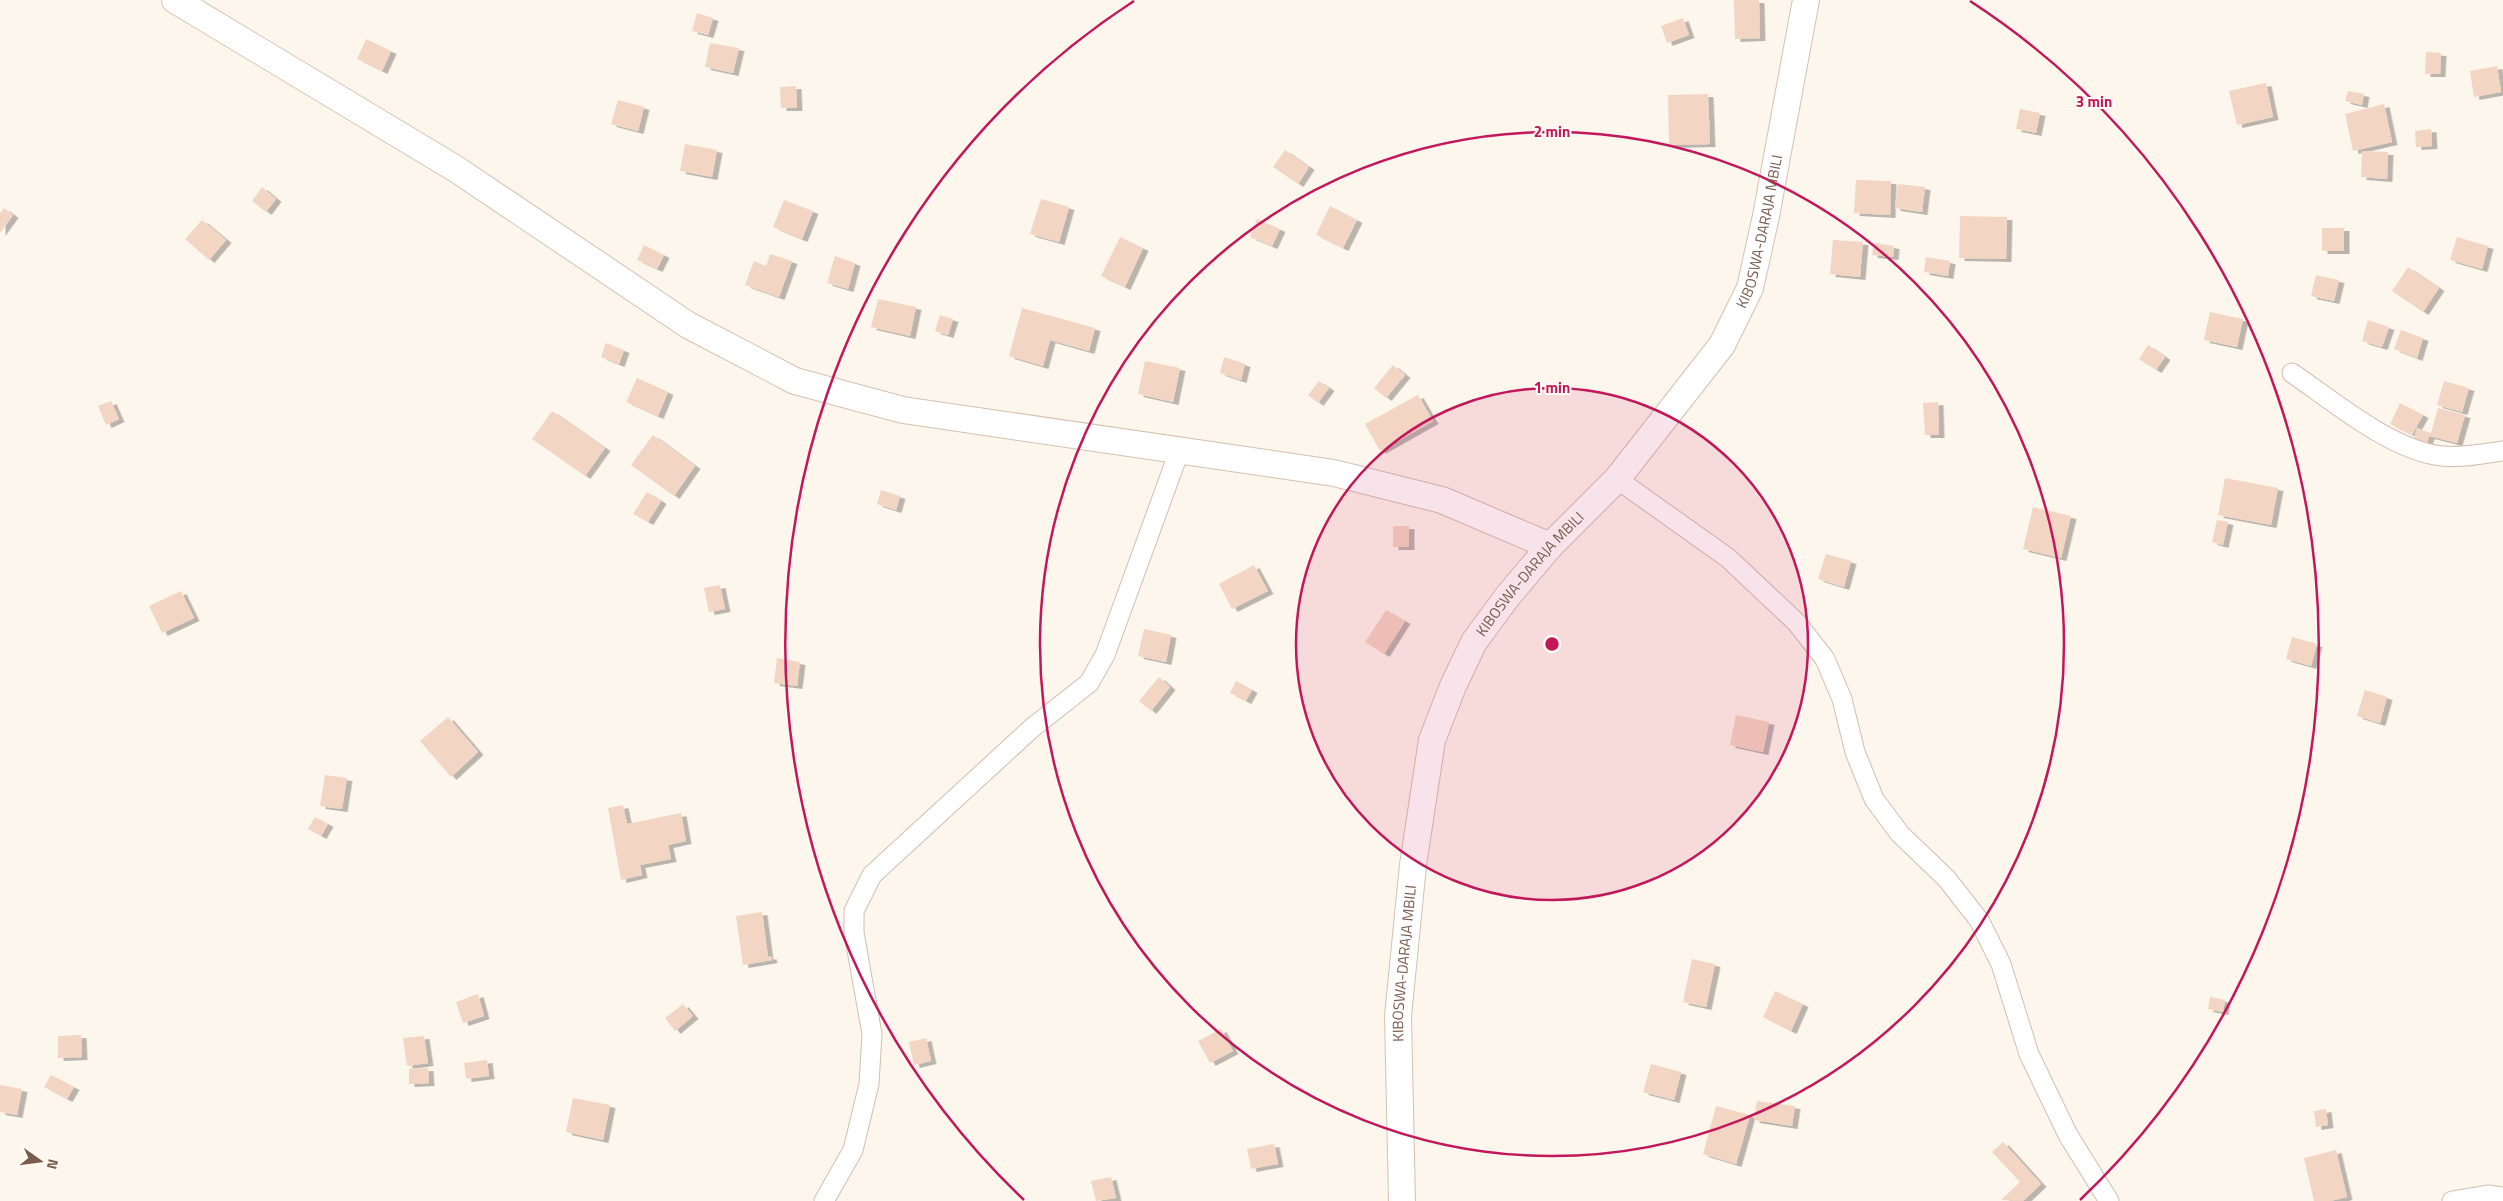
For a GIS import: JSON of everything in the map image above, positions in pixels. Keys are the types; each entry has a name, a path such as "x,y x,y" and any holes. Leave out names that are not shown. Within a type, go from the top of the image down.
{"main road":[{"path":"175,0 456,168 688,325 795,381 903,410 1334,473 1442,500 1550,546"},
{"name":"KIBOSWA-DARAJA MBILI","path":"1402,1201 1398,1016 1413,865 1432,740 1453,686 1474,642 1507,597 1550,546 1616,479 1722,344 1750,288 1766,216 1806,0"}],"street":[{"path":"2292,373 2382,434 2409,447 2441,456 2469,456 2503,451"},
{"path":"824,1201 853,1150 869,1084 872,1034 854,933 854,911 861,894 872,875 1032,728 1089,683 1104,655 1180,449"},
{"path":"1616,479 1728,558 1796,622 1825,659 1842,699 1854,752 1874,799 1900,834 1946,878 1979,920 2002,964 2029,1054 2068,1134 2108,1201"},
{"path":"2452,1201 2488,1195 2503,1197"}],"building":[{"path":"1734,0 1759,0 1760,38 1735,39"},
{"path":"697,13 713,18 708,35 692,31"},
{"path":"1683,18 1689,35 1667,43 1661,26"},
{"path":"366,39 391,51 382,71 357,59"},
{"path":"710,43 739,48 733,73 705,67"},
{"path":"2426,52 2441,53 2440,74 2425,74"},
{"path":"2497,66 2501,92 2474,97 2470,71"},
{"path":"2266,83 2273,117 2237,125 2229,91"},
{"path":"796,86 797,108 781,108 780,87"},
{"path":"2348,91 2364,94 2362,105 2345,101"},
{"path":"1708,94 1710,144 1669,145 1668,95"},
{"path":"618,100 644,107 638,131 611,124"},
{"path":"2384,104 2392,142 2353,151 2345,114"},
{"path":"2020,109 2040,113 2036,133 2016,129"},
{"path":"2431,129 2432,146 2416,147 2415,131"},
{"path":"685,144 717,150 712,177 680,171"},
{"path":"1285,150 1309,167 1298,184 1273,167"},
{"path":"2362,151 2388,152 2387,179 2361,177"},
{"path":"1856,180 1891,181 1890,215 1854,213"},
{"path":"1898,184 1925,187 1922,212 1895,208"},
{"path":"262,187 276,199 266,212 252,201"},
{"path":"1041,199 1069,207 1059,242 1030,234"},
{"path":"784,200 813,211 802,239 773,227"},
{"path":"1330,206 1357,220 1343,248 1316,235"},
{"path":"4,208 13,215 0,233 0,213"},
{"path":"1960,216 2007,217 2006,259 1959,258"},
{"path":"1257,219 1280,229 1272,246 1250,237"},
{"path":"202,220 226,240 209,260 185,239"},
{"path":"2322,228 2344,228 2344,251 2322,251"},
{"path":"1120,237 1143,248 1125,287 1101,276"},
{"path":"2457,237 2488,246 2482,269 2450,260"},
{"path":"1833,240 1863,242 1860,277 1830,274"},
{"path":"1874,243 1894,246 1893,257 1872,255"},
{"path":"644,245 664,255 657,269 637,260"},
{"path":"770,254 792,261 779,297 745,285 754,261 766,266"},
{"path":"835,256 855,263 848,289 827,283"},
{"path":"1926,257 1950,261 1948,276 1924,272"},
{"path":"2408,267 2439,288 2423,312 2392,291"},
{"path":"2316,275 2339,280 2334,301 2311,296"},
{"path":"878,299 916,307 910,336 871,327"},
{"path":"1022,308 1095,328 1089,351 1050,340 1043,366 1009,356"},
{"path":"2210,312 2243,319 2237,347 2204,340"},
{"path":"940,315 953,319 948,335 935,331"},
{"path":"2368,320 2389,327 2382,347 2362,341"},
{"path":"2401,330 2423,338 2417,358 2394,349"},
{"path":"606,343 624,350 619,364 601,357"},
{"path":"2148,345 2165,357 2156,370 2139,359"},
{"path":"1224,357 1245,364 1241,380 1220,373"},
{"path":"1145,361 1180,368 1173,402 1138,394"},
{"path":"1393,365 1405,375 1386,398 1374,388"},
{"path":"637,378 668,392 658,416 626,402"},
{"path":"1319,381 1329,388 1318,403 1308,395"},
{"path":"2444,381 2469,388 2462,412 2437,405"},
{"path":"1418,395 1433,421 1380,451 1365,424"},
{"path":"111,401 119,419 106,425 98,406"},
{"path":"1938,402 1939,435 1925,435 1923,403"},
{"path":"2400,403 2423,415 2412,435 2390,424"},
{"path":"2438,408 2465,415 2457,443 2429,436 2426,446 2413,442 2417,428 2431,433"},
{"path":"552,411 605,448 585,476 532,439"},
{"path":"653,435 695,466 674,496 631,465"},
{"path":"2225,478 2278,488 2271,525 2218,515"},
{"path":"881,490 900,496 896,510 877,504"},
{"path":"647,492 661,501 648,522 633,514"},
{"path":"2033,507 2071,516 2061,558 2023,549"},
{"path":"2217,520 2228,522 2223,545 2212,542"},
{"path":"1393,526 1409,526 1409,547 1393,547"},
{"path":"1826,554 1851,561 1844,587 1818,579"},
{"path":"1254,565 1268,591 1232,609 1219,584"},
{"path":"720,585 725,609 709,612 704,588"},
{"path":"181,591 194,618 162,633 149,606"},
{"path":"1386,610 1405,621 1384,654 1365,642"},
{"path":"1144,629 1171,635 1166,662 1138,656"},
{"path":"2292,637 2317,644 2311,666 2286,659"},
{"path":"777,658 800,662 797,686 774,683"},
{"path":"1159,677 1170,687 1151,711 1139,701"},
{"path":"1236,681 1252,690 1246,701 1230,693"},
{"path":"2365,690 2387,697 2380,723 2357,716"},
{"path":"1736,715 1769,722 1763,752 1730,745"},
{"path":"448,717 478,752 451,777 420,741"},
{"path":"325,775 347,778 342,809 320,806"},
{"path":"623,805 627,824 681,813 686,841 668,845 671,859 640,865 642,875 621,880 608,808"},
{"path":"315,817 328,824 321,836 308,829"},
{"path":"762,912 768,957 771,956 772,960 743,965 736,916"},
{"path":"1692,959 1715,964 1706,1007 1683,1002"},
{"path":"1775,991 1803,1004 1791,1031 1763,1017"},
{"path":"478,994 484,1016 463,1023 456,1002"},
{"path":"2210,997 2225,1000 2223,1012 2208,1009"},
{"path":"683,1004 693,1016 675,1031 665,1018"},
{"path":"1221,1029 1233,1051 1210,1063 1198,1041"},
{"path":"81,1035 82,1057 58,1058 58,1036"},
{"path":"424,1036 428,1063 407,1066 403,1038"},
{"path":"926,1038 931,1061 914,1065 909,1042"},
{"path":"487,1060 489,1076 466,1079 464,1063"},
{"path":"1651,1064 1681,1072 1674,1100 1643,1092"},
{"path":"428,1068 429,1083 409,1084 409,1069"},
{"path":"51,1075 74,1087 67,1099 44,1087"},
{"path":"0,1085 22,1089 17,1115 0,1112"},
{"path":"573,1098 610,1105 603,1140 566,1132"},
{"path":"1757,1101 1795,1106 1792,1126 1754,1120"},
{"path":"1716,1106 1750,1115 1736,1164 1703,1154"},
{"path":"2326,1109 2328,1125 2316,1127 2314,1111"},
{"path":"2003,1142 2041,1184 2023,1201 2001,1200 2020,1182 1992,1152"},
{"path":"1274,1144 1278,1164 1251,1169 1247,1149"},
{"path":"2336,1150 2347,1197 2330,1201 2314,1201 2304,1158"},
{"path":"1111,1177 1116,1198 1096,1201 1091,1181"}]}
